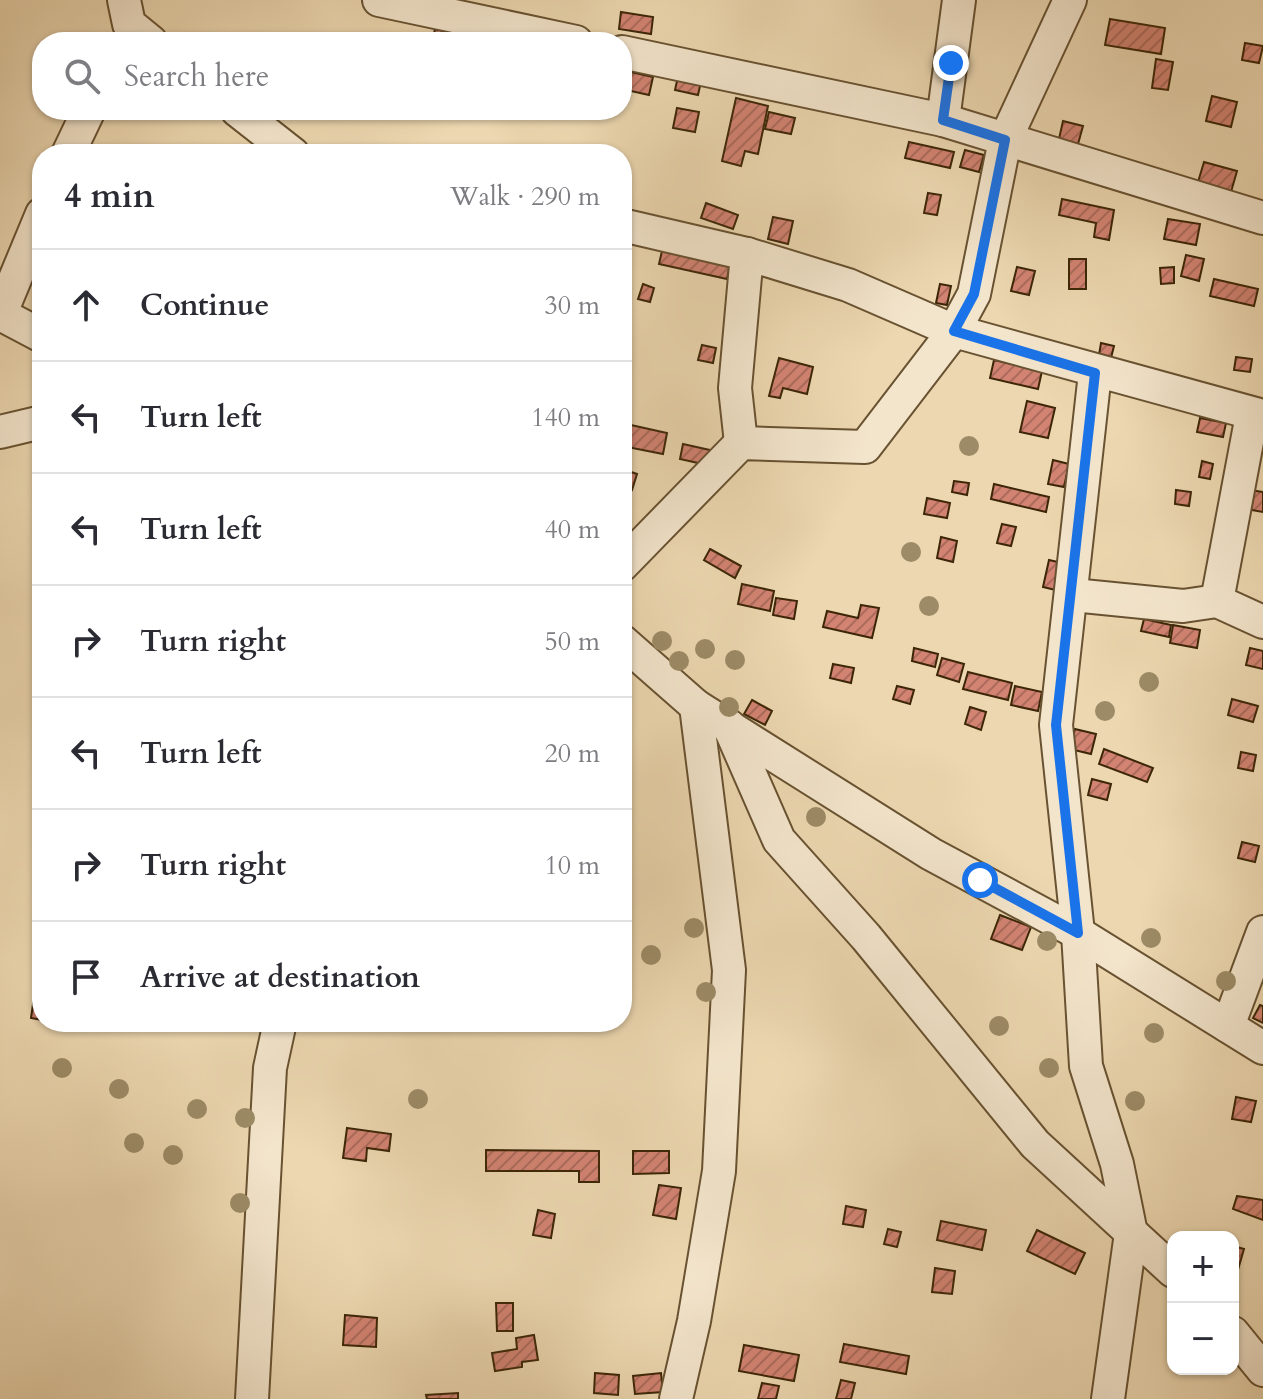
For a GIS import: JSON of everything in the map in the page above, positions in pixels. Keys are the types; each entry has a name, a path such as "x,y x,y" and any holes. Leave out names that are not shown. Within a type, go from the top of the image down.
{"street":[{"path":"379,0 529,32"},
{"path":"943,120 959,0"},
{"path":"632,555 741,443 865,447 954,331 974,294 1005,140 1070,0"},
{"path":"632,54 943,120 1263,218"},
{"path":"73,144 84,120"},
{"path":"250,120 280,144"},
{"path":"632,227 747,254 848,285 954,331 1095,373 1258,416 1217,601"},
{"path":"32,238 0,314 32,331"},
{"path":"741,443 735,388 747,254"},
{"path":"1095,373 1079,498 1073,595 1056,725 1078,933 1086,1066 1117,1164 1131,1233 1108,1399"},
{"path":"0,432 32,424"},
{"path":"1073,595 1183,606 1217,601 1263,622"},
{"path":"632,650 696,706 931,854 1078,933 1263,1048"},
{"path":"676,1399 694,1321 719,1171 729,970 696,706"},
{"path":"729,726 779,840 866,937 1035,1144 1167,1266"},
{"path":"1228,1026 1263,932"},
{"path":"252,1399 270,1068 278,1032"}],"building":[{"path":"621,12 653,17 651,34 619,29"},
{"path":"1110,19 1165,28 1161,54 1105,45"},
{"path":"1245,43 1263,46 1259,63 1242,60"},
{"path":"1156,59 1173,62 1168,90 1152,88"},
{"path":"632,72 653,77 649,95 632,91"},
{"path":"679,72 702,77 698,95 675,90"},
{"path":"1212,96 1237,102 1231,127 1206,121"},
{"path":"736,98 768,106 758,154 745,151 741,166 722,161"},
{"path":"677,108 699,112 695,132 673,128"},
{"path":"769,112 795,118 791,134 765,129"},
{"path":"1063,121 1083,126 1078,144 1059,139"},
{"path":"909,142 954,152 950,168 905,158"},
{"path":"965,150 984,155 979,172 960,167"},
{"path":"1204,162 1237,171 1231,192 1198,182"},
{"path":"928,193 941,195 937,215 924,213"},
{"path":"1062,199 1114,210 1109,240 1094,237 1096,223 1059,215"},
{"path":"706,203 738,215 733,229 701,218"},
{"path":"773,217 793,221 788,244 768,239"},
{"path":"1168,219 1200,224 1196,245 1164,239"},
{"path":"662,251 730,265 727,279 659,264"},
{"path":"1186,255 1204,259 1199,281 1181,276"},
{"path":"1069,259 1086,259 1086,289 1069,289"},
{"path":"1017,267 1035,271 1029,295 1011,291"},
{"path":"1174,267 1174,283 1161,284 1160,268"},
{"path":"1214,279 1258,289 1254,306 1210,296"},
{"path":"643,284 654,288 650,302 638,299"},
{"path":"940,284 951,286 947,305 936,303"},
{"path":"1101,343 1114,346 1111,358 1099,355"},
{"path":"702,345 716,348 713,363 698,360"},
{"path":"1236,357 1252,359 1250,372 1234,370"},
{"path":"779,358 813,367 807,394 783,388 780,398 769,396"},
{"path":"994,360 1042,371 1038,389 990,378"},
{"path":"1027,401 1055,408 1048,438 1020,432"},
{"path":"1200,418 1226,423 1223,437 1197,432"},
{"path":"632,425 667,433 663,454 632,448"},
{"path":"683,444 710,450 707,465 680,459"},
{"path":"1053,460 1069,464 1064,487 1048,484"},
{"path":"1202,461 1213,464 1210,479 1199,477"},
{"path":"632,472 637,474 632,490"},
{"path":"954,481 969,483 967,495 952,492"},
{"path":"994,484 1049,497 1046,512 991,499"},
{"path":"1176,490 1191,492 1189,506 1175,504"},
{"path":"1250,490 1263,492 1263,512 1246,509"},
{"path":"927,498 950,503 947,518 924,514"},
{"path":"1002,524 1016,527 1011,546 997,543"},
{"path":"941,537 957,541 953,562 937,558"},
{"path":"710,549 741,566 735,578 704,560"},
{"path":"1049,560 1071,565 1064,592 1043,587"},
{"path":"742,584 774,591 770,611 738,604"},
{"path":"776,598 797,601 794,619 773,615"},
{"path":"861,605 879,608 872,638 823,627 827,611 858,618"},
{"path":"1144,619 1171,625 1169,637 1141,631"},
{"path":"1173,625 1200,630 1197,648 1170,643"},
{"path":"914,648 938,654 935,667 912,661"},
{"path":"1250,648 1263,651 1263,669 1246,665"},
{"path":"942,658 964,664 959,682 937,675"},
{"path":"833,664 854,668 851,683 830,678"},
{"path":"968,672 1012,683 1008,700 963,689"},
{"path":"897,686 914,690 910,704 893,699"},
{"path":"1015,686 1042,692 1038,711 1011,705"},
{"path":"1232,699 1258,706 1253,722 1228,715"},
{"path":"752,700 772,711 765,725 744,714"},
{"path":"970,707 986,712 981,730 965,724"},
{"path":"1075,729 1096,734 1091,754 1070,749"},
{"path":"1104,749 1153,768 1147,782 1099,764"},
{"path":"1241,752 1256,755 1253,771 1238,768"},
{"path":"1092,779 1111,784 1107,800 1088,795"},
{"path":"1242,842 1259,846 1255,862 1238,858"},
{"path":"1000,915 1031,927 1022,950 991,939"},
{"path":"1260,1005 1263,1006 1263,1023 1253,1018"},
{"path":"1236,1097 1256,1101 1251,1122 1232,1119"},
{"path":"347,1128 391,1134 389,1151 367,1148 366,1161 343,1158"},
{"path":"486,1150 599,1151 599,1182 579,1182 579,1171 486,1171"},
{"path":"633,1151 669,1151 669,1173 633,1174"},
{"path":"659,1185 681,1188 676,1219 653,1215"},
{"path":"1237,1196 1263,1200 1263,1220 1233,1209"},
{"path":"846,1206 866,1210 863,1227 843,1224"},
{"path":"538,1210 555,1214 551,1238 533,1235"},
{"path":"941,1221 986,1230 982,1250 937,1240"},
{"path":"888,1229 901,1232 897,1247 884,1244"},
{"path":"1037,1230 1085,1253 1075,1274 1027,1251"},
{"path":"1239,1248 1244,1249 1239,1266"},
{"path":"935,1268 955,1271 952,1294 932,1292"},
{"path":"496,1303 513,1303 513,1331 497,1331"},
{"path":"345,1315 377,1318 376,1347 343,1345"},
{"path":"534,1335 538,1360 522,1362 522,1367 495,1371 492,1353 517,1349 516,1338"},
{"path":"844,1344 909,1356 906,1374 840,1362"},
{"path":"744,1345 799,1355 794,1381 739,1371"},
{"path":"595,1373 619,1375 618,1395 594,1393"},
{"path":"661,1373 663,1392 635,1394 633,1376"},
{"path":"841,1380 855,1383 851,1399 836,1399"},
{"path":"762,1383 779,1386 776,1399 758,1399"},
{"path":"458,1393 458,1399 427,1399 426,1395"}],"route":[{"path":"951,63 943,120 1005,140 974,294 954,331 1095,373 1079,498 1073,595 1056,725 1078,933 980,880"}]}
